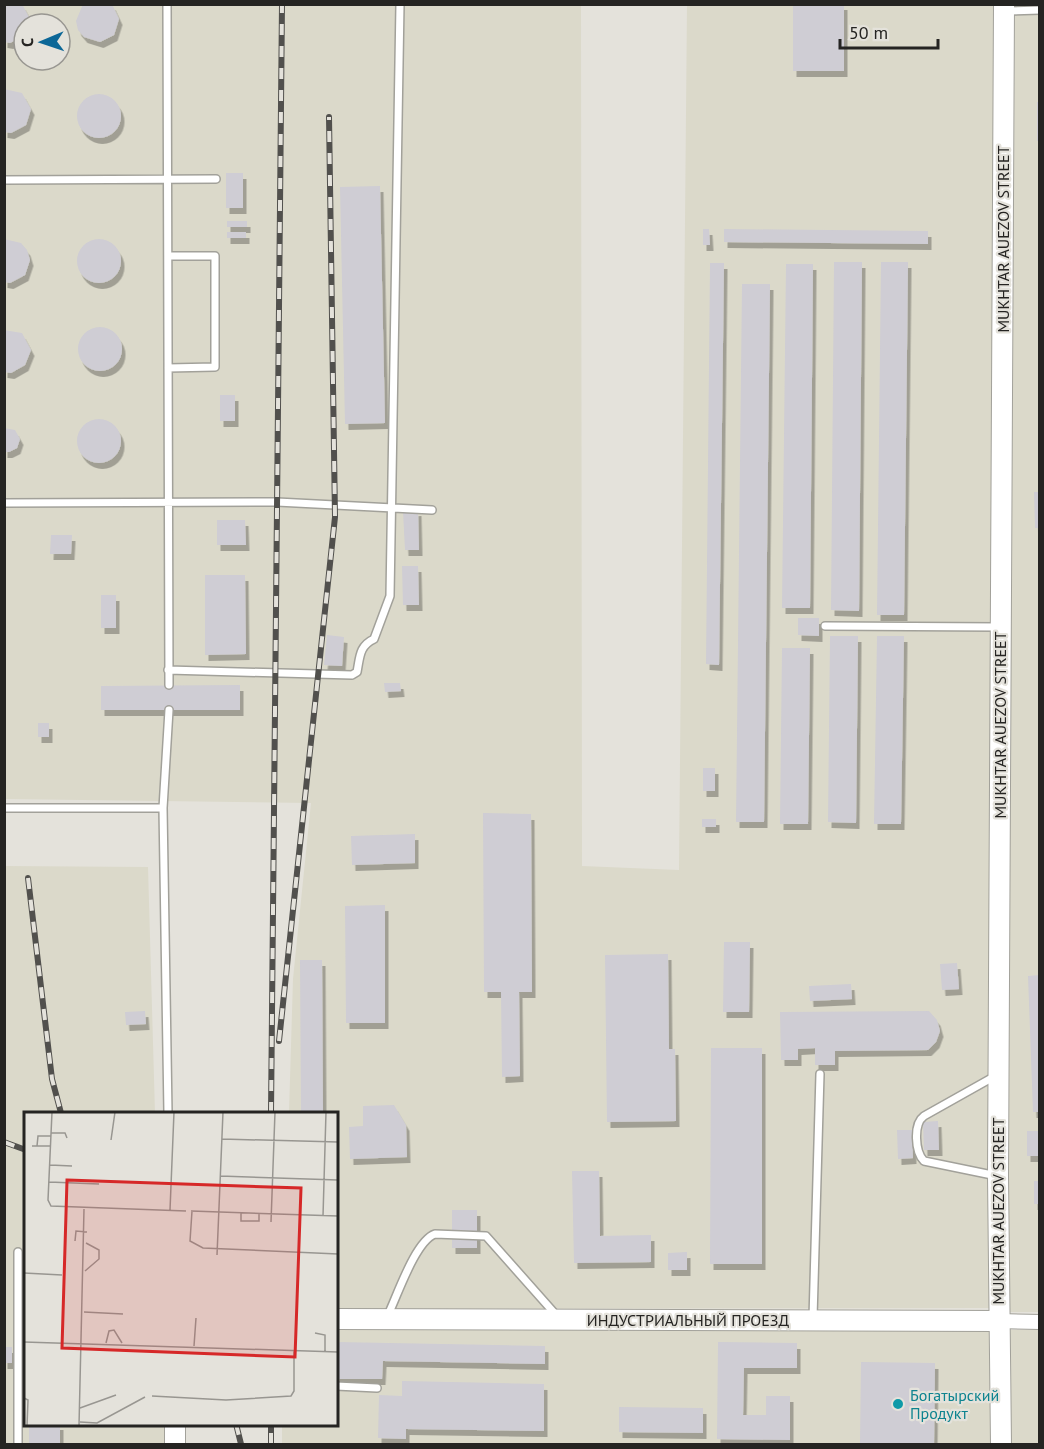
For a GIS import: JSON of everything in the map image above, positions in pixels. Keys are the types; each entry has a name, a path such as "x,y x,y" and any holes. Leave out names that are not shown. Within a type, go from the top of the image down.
{"street":[{"name":"MUKHTAR AUEZOV STREET","path":"1001,1444 998,1176 1004,8"},
{"name":"ИНДУСТРИАЛЬНЫЙ ПРОЕЗД","path":"338,1319 1040,1322"},
{"path":"175,1425 175,1444"}],"lane":[{"path":"167,4 169,686"},
{"path":"168,670 352,675 357,672 361,649 374,639 390,596 400,4"},
{"path":"1004,8 1040,10"},
{"path":"4,180 216,179"},
{"path":"168,256 215,256 215,368 168,368"},
{"path":"4,503 277,502 432,510"},
{"path":"825,626 1000,627"},
{"path":"168,1112 163,808 169,710"},
{"path":"4,808 163,808"},
{"path":"998,1176 924,1161 919,1152 917,1126 924,1116 999,1073"},
{"path":"813,1320 820,1074"},
{"path":"386,1319 420,1247 428,1237 435,1234 481,1234 492,1240 560,1319"},
{"path":"18,1252 18,1444"},
{"path":"338,1386 377,1388"}],"shaded area":[{"path":"1039,4 1040,1312 1007,1312 1015,5"},
{"path":"5,5 581,5 582,866 679,870 687,5 995,5 989,1308 338,1309 338,1112 289,1112 293,979 311,803 5,799"},
{"path":"5,866 148,867 155,1112 24,1112 24,1425 165,1425 165,1444 5,1444"},
{"path":"338,1326 989,1328 993,1444 282,1444 282,1425 338,1425"},
{"path":"1007,1330 1039,1330 1039,1444 1011,1444"}],"building":[{"path":"4,4 22,4 26,12 12,12 12,42 4,42"},
{"path":"83,4 112,4 119,19 114,35 100,42 84,37 78,30 76,21"},
{"path":"793,4 844,4 844,71 793,71"},
{"path":"4,89 22,93 31,109 26,125 11,133 4,132"},
{"path":"99,94 114,101 121,116 114,131 99,138 84,131 77,116 84,101"},
{"path":"1037,102 1040,102 1040,141 1037,141"},
{"path":"226,173 243,173 243,208 226,208"},
{"path":"380,186 385,423 345,424 340,187"},
{"path":"227,221 247,221 247,227 227,227"},
{"path":"703,229 709,229 710,245 703,245"},
{"path":"724,229 928,231 928,244 724,242"},
{"path":"227,232 246,232 246,238 227,238"},
{"path":"4,239 21,243 27,250 30,260 25,275 10,283 4,282"},
{"path":"99,239 114,246 121,261 114,276 99,283 84,276 77,261 84,246"},
{"path":"834,262 862,262 859,611 831,610"},
{"path":"881,262 908,262 904,615 877,615"},
{"path":"710,263 724,263 719,665 706,664"},
{"path":"786,264 813,264 810,608 782,608"},
{"path":"742,284 770,284 764,822 736,822"},
{"path":"100,327 115,334 122,349 115,364 100,371 85,364 78,349 85,334"},
{"path":"4,330 22,333 31,350 25,365 11,373 4,372"},
{"path":"220,395 235,395 235,421 220,421"},
{"path":"99,419 114,426 121,441 114,456 99,463 84,456 77,441 84,426"},
{"path":"4,428 15,430 20,439 17,448 9,452 4,452"},
{"path":"1034,492 1040,492 1040,528 1035,528"},
{"path":"418,510 419,550 405,550 403,511"},
{"path":"217,520 245,520 246,545 217,545"},
{"path":"51,535 72,535 71,554 50,554"},
{"path":"402,566 418,566 419,605 403,605"},
{"path":"205,575 245,575 246,654 205,655"},
{"path":"101,595 116,595 116,628 101,628"},
{"path":"798,618 819,618 819,636 798,635"},
{"path":"327,635 344,637 342,666 324,665"},
{"path":"830,636 858,636 856,823 828,822"},
{"path":"877,636 904,636 901,824 874,824"},
{"path":"782,648 810,648 808,824 780,824"},
{"path":"384,683 400,683 401,691 385,692"},
{"path":"240,685 240,710 101,710 101,686"},
{"path":"38,723 49,723 49,737 38,737"},
{"path":"703,768 715,768 715,791 703,791"},
{"path":"483,813 531,814 532,992 519,992 520,1076 502,1077 501,992 484,992"},
{"path":"702,819 716,819 716,827 702,827"},
{"path":"415,834 415,863 352,865 351,836"},
{"path":"385,905 385,1023 346,1023 345,906"},
{"path":"724,942 750,942 749,1012 723,1012"},
{"path":"668,954 669,1049 675,1049 676,1121 607,1122 605,955"},
{"path":"300,960 322,960 323,1112 301,1112"},
{"path":"957,963 959,989 942,990 940,964"},
{"path":"1040,975 1040,1112 1033,1112 1028,976"},
{"path":"851,984 852,999 810,1001 809,986"},
{"path":"145,1011 146,1024 126,1025 125,1012"},
{"path":"929,1011 937,1020 940,1031 936,1042 928,1050 835,1051 835,1065 815,1065 815,1048 798,1049 798,1060 781,1060 780,1012"},
{"path":"711,1048 762,1048 762,1264 710,1264"},
{"path":"394,1105 406,1125 407,1157 350,1159 349,1127 363,1126 363,1106"},
{"path":"938,1121 939,1150 924,1150 923,1122"},
{"path":"897,1130 912,1130 913,1158 898,1159"},
{"path":"1027,1131 1040,1131 1040,1156 1027,1156"},
{"path":"572,1171 599,1171 600,1236 651,1235 651,1262 574,1263"},
{"path":"1034,1181 1040,1181 1040,1204 1034,1204"},
{"path":"452,1210 477,1210 477,1248 452,1248"},
{"path":"687,1252 687,1270 668,1270 668,1253"},
{"path":"338,1342 545,1346 545,1364 383,1361 382,1379 338,1379"},
{"path":"718,1342 797,1343 797,1368 744,1368 743,1415 766,1415 766,1396 790,1396 790,1440 717,1439"},
{"path":"4,1347 12,1347 12,1363 4,1363"},
{"name":"Богатырский Продукт","path":"861,1362 935,1363 934,1444 860,1444"},
{"path":"402,1381 544,1384 544,1431 406,1429 406,1439 378,1438 379,1395 402,1396"},
{"path":"619,1407 703,1408 703,1433 619,1432"},
{"path":"29,1425 60,1425 60,1444 29,1444"}],"railway":[{"path":"271,1112 282,4"},
{"path":"279,1041 335,517 329,117"},
{"path":"28,878 52,1079 61,1112"},
{"path":"4,1142 24,1149"},
{"path":"236,1425 241,1444"},
{"path":"271,1425 271,1444"}],"place":[{"name":"Богатырский Продукт","path":"898,1404"}]}
